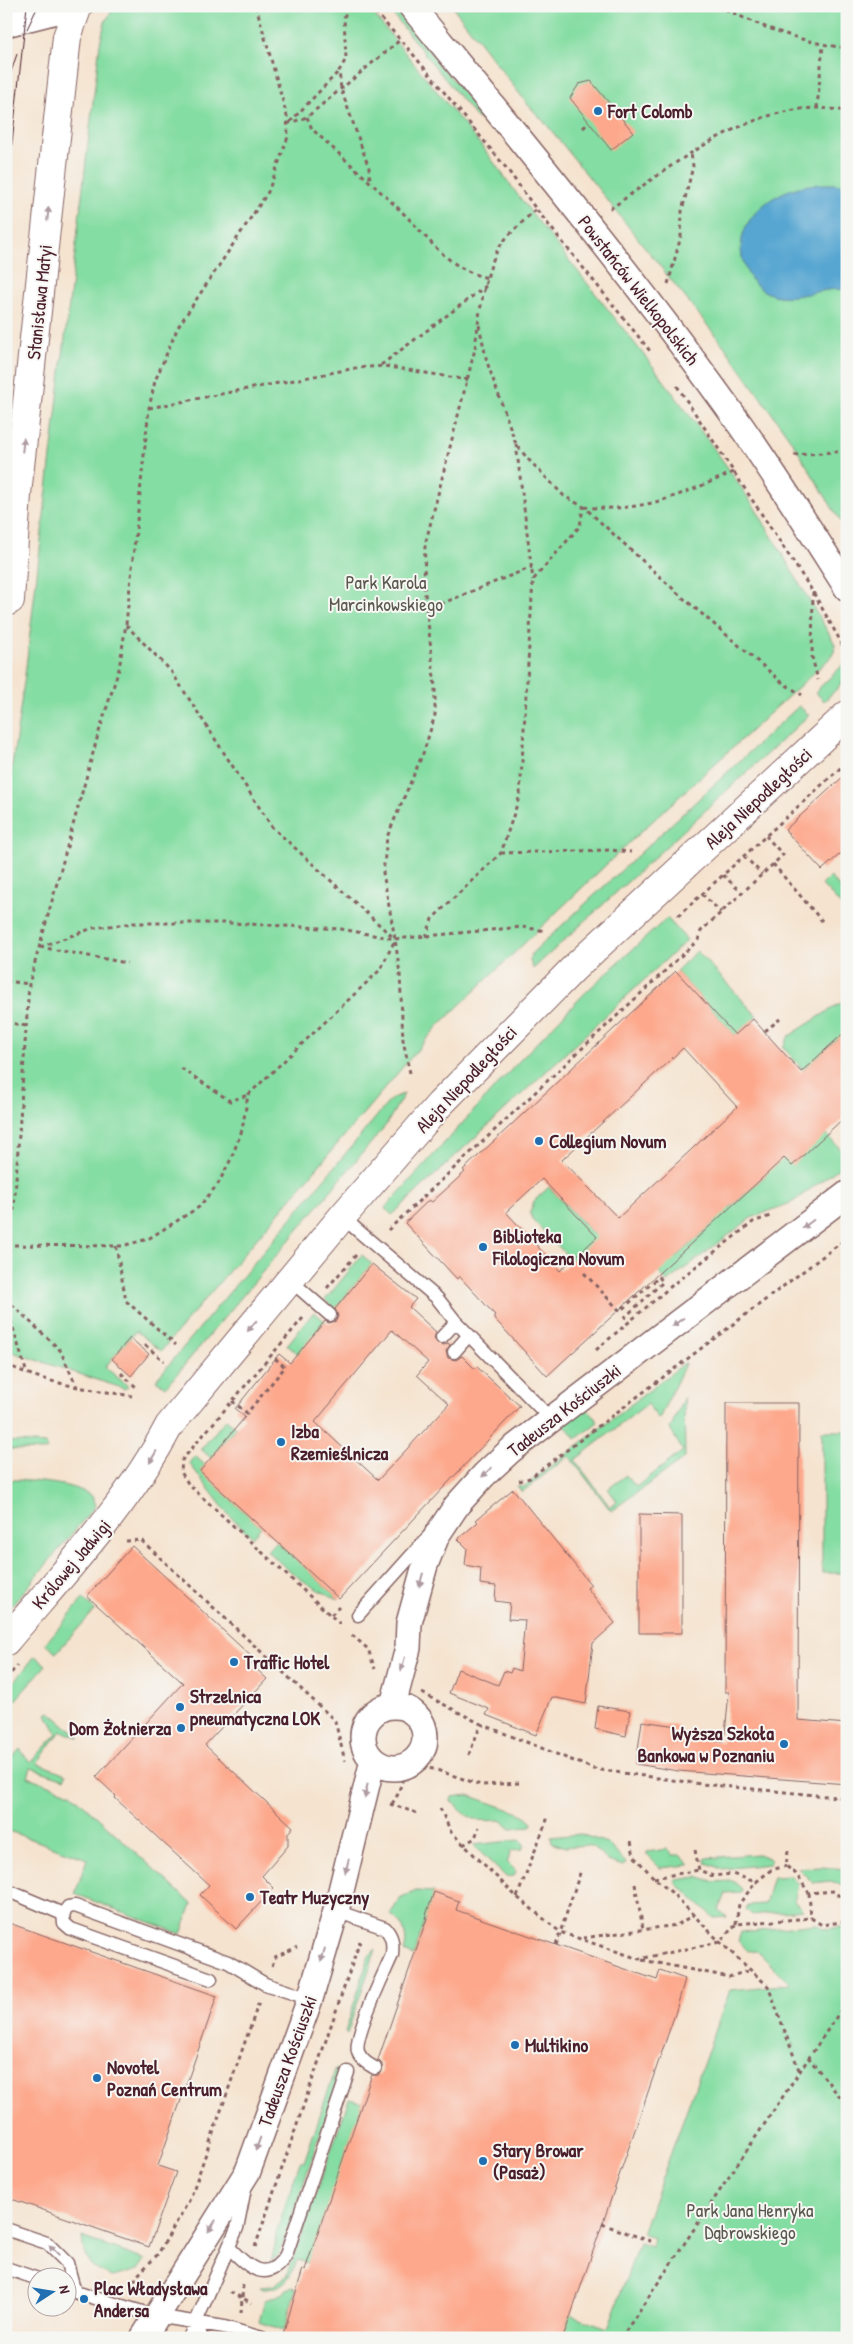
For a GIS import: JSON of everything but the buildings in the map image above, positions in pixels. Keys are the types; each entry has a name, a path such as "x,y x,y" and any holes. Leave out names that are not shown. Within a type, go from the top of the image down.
{"street":[{"name":"Powstańców Wielkopolskich","path":"411,6 604,243 691,358 773,472 847,588"},
{"path":"420,6 430,29"},
{"path":"6,24 69,13"},
{"name":"Stanisława Matyi","path":"8,601 17,494 69,13"},
{"name":"Aleja Niepodległości","path":"134,1485 151,1461 169,1426 342,1217 440,1104 560,982 847,716"},
{"name":"Tadeusza Kościuszki","path":"393,1705 408,1648 409,1623 426,1565 436,1535 457,1505 490,1468 551,1419 847,1194"},
{"name":"Królowej Jadwigi","path":"6,1641 134,1485"},
{"path":"393,1705 411,1710 420,1719 425,1730 425,1745 422,1752 407,1766 388,1768 372,1760 364,1748 364,1728 372,1715 385,1707 393,1705"},
{"name":"Tadeusza Kościuszki","path":"143,2338 248,2171 310,1999 336,1911 372,1760"}],"lane":[{"path":"342,1217 438,1298 456,1322 551,1419"},
{"path":"287,1284 316,1302 330,1315"},
{"path":"442,1337 456,1322"},
{"path":"454,1352 469,1335"},
{"path":"358,1615 457,1505"},
{"path":"6,1890 63,1914"},
{"path":"211,1979 71,1929 64,1923 63,1914 68,1907 75,1906 228,1962 265,1984 310,1999"},
{"path":"336,1911 378,1924 390,1934 393,1944 392,1955 359,2034 358,2051 363,2061 375,2068"},
{"path":"229,2248 252,2270 270,2271 279,2266 286,2255 348,2072"},
{"path":"189,2338 237,2228 248,2171"},
{"path":"6,2229 47,2243 67,2263 67,2266"},
{"path":"6,2268 28,2276"},
{"path":"78,2293 156,2316 235,2330 262,2338"},
{"path":"196,2324 202,2338"}],"path":[{"path":"6,1233 9,1230 14,1209 29,984 98,735 119,670 126,624 149,408 155,381 178,327 268,192 288,137 287,116 256,6"},
{"path":"287,124 339,71 346,59 344,18 348,6"},
{"path":"370,6 507,169 536,209 652,352"},
{"path":"719,6 766,27 823,45 847,48"},
{"path":"287,124 307,117 400,40"},
{"path":"817,108 823,45"},
{"path":"339,71 341,89 369,168 370,182"},
{"path":"610,209 691,153 726,134 768,116 817,108 847,111"},
{"path":"307,117 312,129 404,214 436,251 475,276 488,278"},
{"path":"583,128 589,123"},
{"path":"668,284 681,236 682,211 693,166 691,153"},
{"path":"410,1073 403,1040 400,974 396,939 383,873 386,837 424,751 435,715 435,687 424,584 425,545 468,380 475,349 478,320 492,264 502,243 536,209"},
{"path":"380,366 486,286"},
{"path":"426,937 432,919 501,853 520,795 534,580 516,444 487,362 478,320"},
{"path":"149,408 356,368 380,366 468,380"},
{"path":"675,383 813,592 841,642 845,656"},
{"path":"516,444 564,496 584,507 704,615 783,683 802,695"},
{"path":"794,455 847,451"},
{"path":"584,507 611,510 638,507 677,496 734,472"},
{"path":"534,580 580,526 584,507"},
{"path":"426,610 532,567"},
{"path":"813,592 812,657 818,680"},
{"path":"126,624 171,671 272,827 396,939"},
{"path":"678,916 847,762"},
{"path":"343,1626 189,1484 181,1472 182,1460 360,1250 374,1244 698,940 701,931 783,854 766,836"},
{"path":"501,853 610,850 631,852"},
{"path":"744,856 762,874"},
{"path":"773,864 822,921"},
{"path":"723,875 742,893"},
{"path":"702,894 721,912"},
{"path":"40,947 93,928 134,923 230,923 341,929 396,939 522,927 546,931"},
{"path":"182,1068 230,1101 248,1095 380,970 396,939"},
{"path":"40,947 127,963"},
{"path":"6,981 29,984"},
{"path":"764,1031 780,1019"},
{"path":"6,1022 26,1026"},
{"path":"6,1245 116,1246 148,1239 199,1207 218,1184 231,1159 242,1130 248,1095"},
{"path":"514,1482 530,1478 847,1238"},
{"path":"116,1246 126,1301 176,1345"},
{"path":"584,1273 620,1312 659,1277 663,1282 625,1317 629,1321"},
{"path":"6,1299 60,1350 76,1387"},
{"path":"6,1305 27,1374"},
{"path":"146,1345 164,1360"},
{"path":"232,1401 247,1413 285,1367 271,1355"},
{"path":"6,1364 27,1374 76,1387 132,1396"},
{"path":"121,1373 138,1389"},
{"path":"266,1390 270,1393"},
{"path":"141,1540 334,1721 346,1765"},
{"path":"350,1632 368,1649 374,1669 411,1675 408,1686 481,1724 594,1769 702,1784 847,1798"},
{"path":"468,1757 481,1724"},
{"path":"392,1804 402,1785 407,1766 434,1770 481,1785 520,1782"},
{"path":"440,1808 451,1832 463,1845 517,1897 560,1932 639,1959 729,1977 750,1970"},
{"path":"517,1897 548,1817"},
{"path":"463,1845 475,1838 479,1827"},
{"path":"631,1841 634,1856 654,1878 671,1892 720,1942 768,1986 799,2070"},
{"path":"695,1850 698,1870"},
{"path":"786,1866 788,1851"},
{"path":"639,1959 720,1942 736,1924 739,1904 756,1882 771,1870 786,1866"},
{"path":"786,1866 796,1874 809,1892 811,1918"},
{"path":"556,1945 581,1870"},
{"path":"654,1878 698,1870 713,1876 732,1874 756,1882"},
{"path":"635,1884 644,1929"},
{"path":"809,1892 834,1891 847,1904"},
{"path":"580,1939 676,1926 693,1915"},
{"path":"736,1924 811,1918 822,1925 847,1921"},
{"path":"235,2330 242,2309 244,2280 248,2267 362,1937"},
{"path":"158,2254 190,2200 275,1957 297,1948 300,1938"},
{"path":"621,2338 847,2001"},
{"path":"808,2057 847,2106"},
{"path":"602,2224 653,2242"}],"green space":[{"name":"Park Karola Marcinkowskiego","path":"115,6 367,6 484,149 523,202 659,374 726,465 757,511 835,644 834,652 828,660 633,839 437,1027 161,1351 136,1331 105,1367 128,1386 125,1389 6,1350 6,808 25,675 100,43 105,22"},
{"path":"386,6 392,6 497,133 475,116"},
{"path":"452,6 847,6 847,532 793,443 724,346 547,125 529,106"},
{"path":"847,661 847,668 841,684 824,701 815,692"},
{"path":"799,706 809,715 533,969 530,961 531,954"},
{"path":"830,877 847,895 847,912 822,885"},
{"path":"667,918 687,940 392,1215 385,1208 521,1059 586,992"},
{"path":"697,951 757,1016 735,1035 676,971"},
{"path":"847,999 847,1030 803,1070 783,1047 789,1036"},
{"path":"404,1094 386,1125 171,1381 165,1387 156,1380 392,1098"},
{"path":"826,1134 847,1156 847,1162 793,1202 751,1218 667,1282 636,1247 652,1233 676,1258 712,1224 688,1198 705,1183 729,1209 766,1175 742,1148"},
{"path":"549,1187 608,1250 584,1273 532,1219 530,1213 534,1201"},
{"path":"362,1255 372,1264 335,1309 325,1300"},
{"path":"314,1312 325,1321 298,1354 287,1345"},
{"path":"686,1362 659,1419 647,1404 575,1460 610,1507 617,1501 608,1489 626,1475 636,1487 683,1451 670,1429 684,1397 685,1458 611,1511 569,1456 522,1492 517,1486 524,1487"},
{"path":"586,1407 598,1422 576,1439 564,1424"},
{"path":"226,1419 236,1427 211,1458 201,1449"},
{"path":"822,1431 847,1431 847,1573 822,1573"},
{"path":"6,1441 45,1444 48,1449 42,1451 6,1449"},
{"path":"195,1456 205,1465 200,1471 261,1527 252,1537 228,1514 189,1463"},
{"path":"6,1479 72,1487 92,1496 95,1506 6,1613"},
{"path":"276,1541 339,1599 309,1585 267,1551"},
{"path":"83,1599 95,1610 56,1653 45,1644"},
{"path":"35,1656 46,1665 6,1711 6,1692"},
{"path":"50,1712 80,1738 61,1731 37,1763 66,1774 65,1779 31,1768 28,1777 71,1793 192,1904 181,1934 75,1894 87,1859 6,1830 6,1764 20,1749 30,1763 57,1734 47,1714"},
{"path":"468,1795 522,1814 532,1823 531,1826 511,1828 501,1820 484,1821 468,1816 451,1801 452,1797"},
{"path":"580,1834 607,1843 626,1863 623,1866 608,1861 593,1847 587,1845 565,1847 552,1842 551,1837"},
{"path":"519,1840 524,1844 522,1850 511,1851 507,1862 516,1871 514,1876 506,1877 473,1845"},
{"path":"667,1849 673,1855 680,1855 690,1865 660,1868 647,1855 647,1852"},
{"path":"758,1854 771,1859 770,1864 721,1869 705,1862 706,1858"},
{"path":"798,1868 847,1869 847,1886 830,1881 813,1883"},
{"path":"790,1876 798,1884 794,1901 803,1910 752,1915 746,1909 748,1905 765,1904 773,1877"},
{"path":"697,1877 712,1882 733,1881 742,1889 741,1892 725,1893 719,1910 727,1917 714,1918 675,1882 676,1880"},
{"path":"416,1891 434,1892 414,1956 404,1952 406,1941 404,1931 390,1914 400,1899"},
{"name":"Park Jana Henryka Dąbrowskiego","path":"817,1924 823,1929 843,1927 847,1930 847,2338 563,2338 571,2315 608,2328 639,2243 651,2247 654,2238 642,2233 730,1990 790,1984 756,1950 748,1951 738,1941 741,1932"},
{"path":"376,1949 347,2034 345,2032 369,1956"},
{"path":"336,2068 342,2070 280,2253 271,2261 276,2233 300,2162 304,2162"},
{"path":"349,2099 363,2103 308,2263 297,2260 289,2277 281,2285 262,2289 260,2287 272,2286 287,2276"},
{"path":"82,2237 145,2260 138,2270 113,2277 99,2271 90,2263 84,2252"},
{"path":"292,2287 296,2288 284,2330 259,2322 265,2300 281,2294"}],"water":[{"path":"834,184 847,186 847,290 826,290 795,296 774,295 764,291 750,277 742,257 741,244 744,231 750,220 758,210 779,195 807,185"}],"tram line":[{"path":"6,48 11,6"},
{"path":"6,197 27,6"},
{"path":"27,29 38,6"},
{"path":"6,87 17,54"}],"place":[{"name":"Fort Colomb","path":"598,111"},
{"name":"Collegium Novum","path":"539,1141"},
{"name":"Biblioteka Filologiczna Novum","path":"483,1247"},
{"name":"Izba Rzemieślnicza","path":"281,1442"},
{"name":"Traffic Hotel","path":"234,1662"},
{"name":"Strzelnica pneumatyczna LOK","path":"180,1707"},
{"name":"Dom Żołnierza","path":"181,1728"},
{"name":"Wyższa Szkoła Bankowa w Poznaniu","path":"784,1744"},
{"name":"Teatr Muzyczny","path":"250,1897"},
{"name":"Multikino","path":"515,2045"},
{"name":"Novotel Poznań Centrum","path":"97,2078"},
{"name":"Stary Browar (Pasaż)","path":"483,2161"},
{"name":"Plac Władysława Andersa","path":"84,2299"}]}
